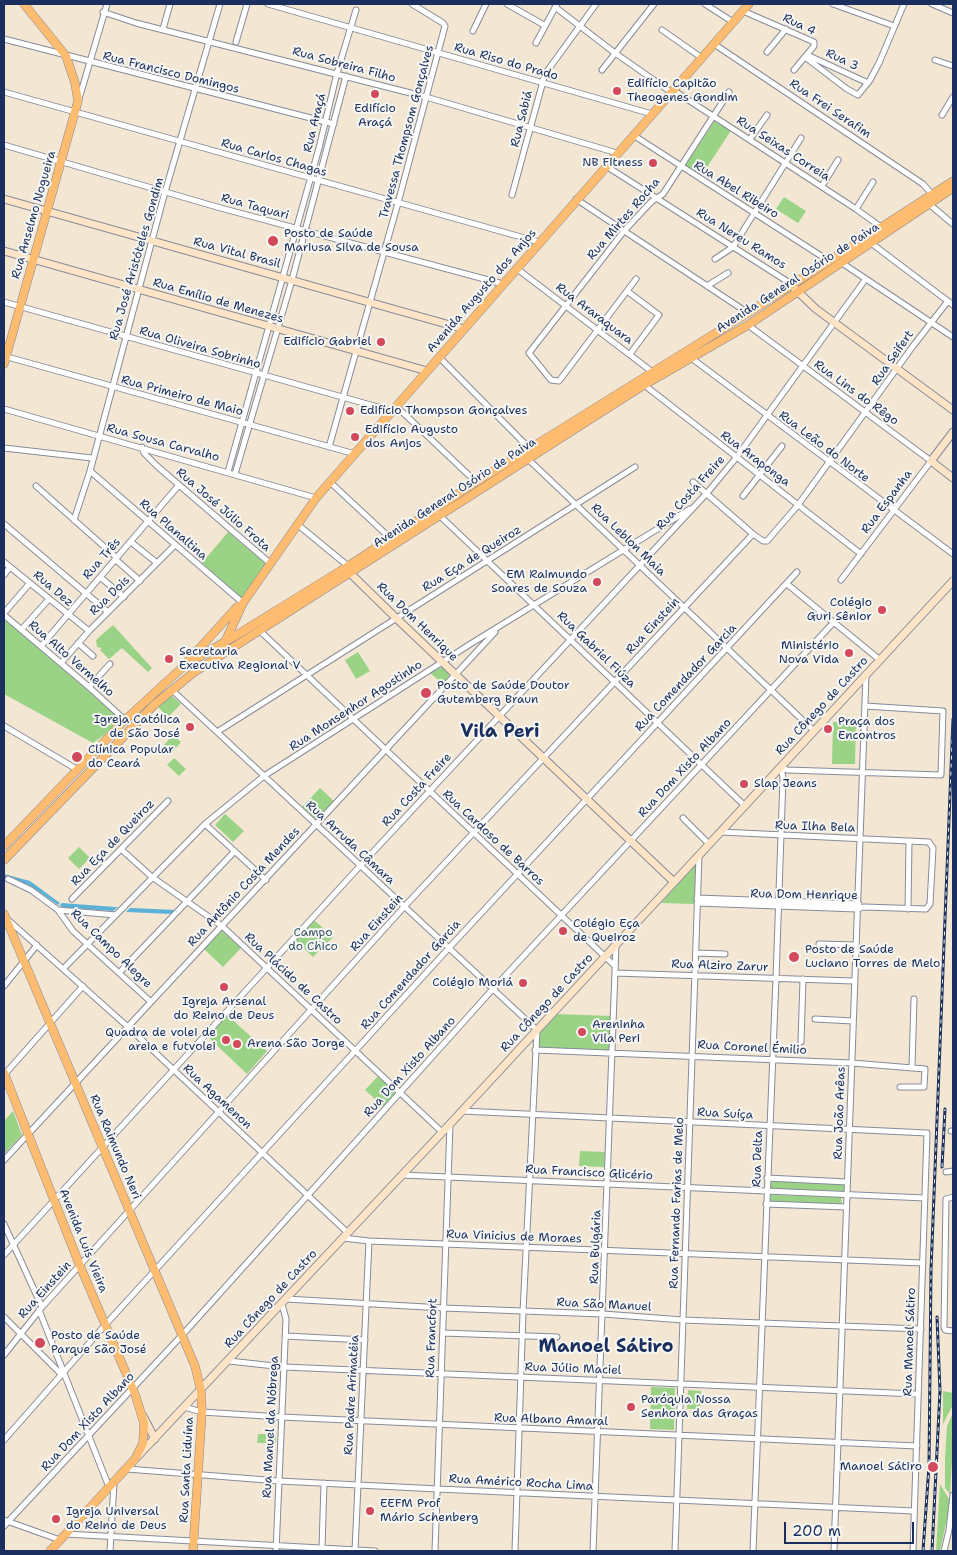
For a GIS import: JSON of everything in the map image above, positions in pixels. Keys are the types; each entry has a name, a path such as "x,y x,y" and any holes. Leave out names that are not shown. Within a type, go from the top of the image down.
{"main road":[{"name":"Rua Anselmo Nogueira","path":"4,358 34,260 78,101 75,83 66,56 24,4"},
{"name":"Avenida Augusto dos Anjos","path":"185,665 243,603 316,498 749,4"},
{"name":"Avenida General Osório de Paiva","path":"641,382 659,377 748,325 830,262 953,181"},
{"name":"Avenida General Osório de Paiva","path":"4,860 154,705 193,673 260,631 349,570 390,537 433,509 529,448 608,403 641,382 652,371 748,313 842,263 953,188"},
{"name":"Avenida General Osório de Paiva","path":"4,846 124,720 185,665 440,516 529,460 608,403"},
{"name":"Avenida Augusto dos Anjos","path":"213,660 224,643 243,603"},
{"name":"Rua Raimundo Neri","path":"4,915 195,1366 201,1391"},
{"name":"Avenida Luís Vieira","path":"4,1074 80,1266 133,1388 143,1416 145,1427 143,1443 135,1459"},
{"name":"Rua Santa Liduína","path":"194,1551 202,1412 201,1391"},
{"path":"50,1551 135,1459"}],"street":[{"name":"Rua Anselmo Nogueira","path":"78,101 103,12 107,4"},
{"path":"163,29 170,4"},
{"name":"Rua José Aristóteles Gondim","path":"74,520 90,471 111,387 153,241 165,192 220,4"},
{"path":"236,42 247,4"},
{"name":"Rua Riso do Prado","path":"268,4 652,114"},
{"name":"Travessa Thompsom Gonçalves","path":"329,447 398,203 445,24 412,4"},
{"path":"474,31 486,4"},
{"path":"507,4 544,25"},
{"name":"Rua Sabiá","path":"512,195 542,82 549,65 596,4"},
{"path":"602,70 654,4"},
{"path":"705,4 733,22"},
{"path":"836,4 894,26"},
{"path":"794,70 806,56 857,95 868,82 904,4"},
{"path":"932,4 953,13"},
{"path":"536,43 544,25 556,6"},
{"name":"Rua Seixas Correia","path":"556,6 615,53 786,162 856,208 881,227"},
{"name":"Rua Araçá","path":"228,472 356,10"},
{"name":"Rua 4","path":"743,10 814,42 814,46 806,56"},
{"name":"Rua Sobreira Filho","path":"103,12 426,97 617,153"},
{"path":"767,52 786,29"},
{"path":"662,30 702,58"},
{"name":"Rua Francisco Domingos","path":"4,40 88,63 334,124"},
{"name":"Rua Frei Serafim","path":"714,44 923,184 932,194"},
{"name":"Rua 3","path":"806,56 868,82"},
{"path":"935,60 953,66"},
{"path":"838,82 845,72"},
{"name":"Rua Araçá","path":"235,474 292,280 346,76"},
{"name":"Rua Carlos Chagas","path":"4,92 539,242"},
{"name":"Rua Mirtes Rocha","path":"597,331 557,382 551,380 529,355 624,231 658,198 729,92"},
{"path":"942,115 953,97"},
{"path":"750,140 767,115"},
{"name":"Rua Abel Ribeiro","path":"633,135 830,262"},
{"path":"715,259 733,246 801,138"},
{"name":"Rua Taquari","path":"4,145 165,192 503,284"},
{"path":"822,186 838,160"},
{"name":"Rua Nereu Ramos","path":"606,166 733,246 794,289 834,322 953,410"},
{"path":"856,208 873,182"},
{"name":"Rua Vital Brasil","path":"4,199 464,329"},
{"path":"576,200 748,313"},
{"path":"929,204 953,224"},
{"path":"871,243 951,303"},
{"name":"Rua Emílio de Menezes","path":"4,252 427,371"},
{"path":"842,263 953,338"},
{"name":"Rua Araraquara","path":"516,268 659,377"},
{"path":"707,286 728,273"},
{"path":"597,331 636,279"},
{"name":"Rua Costa Freire","path":"4,1255 266,967 707,494 736,458 865,280"},
{"path":"627,291 659,315 630,354"},
{"name":"Rua Oliveira Sobrinho","path":"4,302 343,398 394,409 476,482"},
{"name":"Rua Seifert","path":"753,534 762,541 767,541 798,505 931,323 951,303"},
{"name":"Rua Lins do Rêgo","path":"748,325 801,367 953,478"},
{"name":"Rua Leão do Norte","path":"684,352 766,416 953,554"},
{"path":"439,357 529,448 529,460"},
{"name":"Rua Primeiro de Maio","path":"4,358 355,454"},
{"name":"Rua Araponga","path":"641,382 861,554"},
{"name":"Rua Sousa Carvalho","path":"4,409 316,498"},
{"name":"Rua Espanha","path":"841,580 894,512 952,432"},
{"path":"743,496 782,446"},
{"path":"4,448 92,458"},
{"name":"Rua José Júlio Frota","path":"142,448 144,453 179,485 270,564"},
{"name":"Rua Leblon Maia","path":"529,460 814,731"},
{"name":"Rua Eça de Queiroz","path":"217,732 635,467"},
{"name":"Rua Planaltina","path":"90,471 243,603"},
{"path":"330,482 390,537"},
{"path":"693,482 753,534"},
{"name":"Rua Três","path":"40,646 179,485"},
{"path":"36,486 140,581"},
{"name":"Rua Monsenhor Agostinho","path":"64,968 205,824 264,776 534,604 695,506"},
{"name":"Rua Gabriel Fiúza","path":"433,509 745,806"},
{"path":"4,524 108,612"},
{"name":"Rua Dom Henrique","path":"297,524 349,570 396,618 674,882"},
{"name":"Rua Einstein","path":"4,1355 41,1308 313,1010 404,907 753,534"},
{"path":"131,542 157,563"},
{"name":"Rua Dois","path":"61,663 89,631 174,545"},
{"name":"Rua Dez","path":"4,562 89,631"},
{"path":"4,575 10,567"},
{"name":"Rua Comendador Garcia","path":"4,1440 106,1324 448,949 797,572"},
{"path":"100,577 124,597"},
{"name":"Rua Cônego de Castro","path":"135,1459 201,1391 450,1124 953,581"},
{"path":"4,614 30,583"},
{"path":"787,584 880,660"},
{"path":"22,629 49,599"},
{"name":"Rua Alto Vermelho","path":"4,614 89,687 124,720"},
{"name":"Rua Dom Xisto Albano","path":"5,1522 182,1335 492,990 833,622"},
{"name":"Rua Antônio Costa Mendes","path":"4,1160 499,628"},
{"name":"Rua Cardoso de Barros","path":"260,631 605,956"},
{"path":"78,643 93,656"},
{"path":"89,687 110,664"},
{"name":"Rua João Arêas","path":"834,1551 843,1260 866,675"},
{"name":"Rua Arruda Câmara","path":"172,690 536,1030"},
{"path":"781,767 787,770 941,775 943,711 865,706"},
{"path":"4,726 78,770"},
{"name":"Rua Delta","path":"753,1551 776,978 777,903 783,778 781,767"},
{"name":"Rua Eça de Queiroz","path":"72,899 168,801"},
{"path":"683,818 709,844"},
{"path":"205,824 266,880"},
{"name":"Rua Ilha Bela","path":"720,832 929,842 933,848 930,904 926,908 908,909 864,907"},
{"path":"908,909 909,841"},
{"name":"Rua Plácido de Castro","path":"122,850 152,877 222,926 442,1132"},
{"path":"119,972 234,852"},
{"name":"Rua Fernando Farias de Melo","path":"675,1551 677,1434 683,1320 699,856"},
{"name":"Rua Campo Alegre","path":"8,879 31,890 57,909 88,944 151,1002"},
{"name":"Rua Dom Henrique","path":"697,901 864,907"},
{"path":"57,909 117,914"},
{"name":"Rua Agamenon","path":"4,915 64,968 308,1195 346,1235"},
{"name":"Rua Bulgária","path":"593,1551 611,1118 616,944"},
{"path":"818,944 856,945"},
{"path":"4,986 23,960 37,945"},
{"path":"696,953 725,954"},
{"path":"605,956 616,966"},
{"name":"Rua Alziro Zarur","path":"615,973 854,981"},
{"path":"801,1042 803,979"},
{"path":"4,1074 83,986"},
{"path":"900,1087 925,1086 925,1069 912,1067 914,998"},
{"path":"815,1019 853,1021"},
{"path":"515,1551 523,1312 536,1030"},
{"name":"Rua Coronel Émilio","path":"535,1050 692,1055 912,1067"},
{"name":"Rua Suíça","path":"462,1111 927,1133"},
{"name":"Rua Francfort","path":"435,1551 450,1124"},
{"name":"Rua Manoel Sátiro","path":"913,1551 927,1133"},
{"path":"946,1172 953,1171"},
{"name":"Rua Francisco Glicério","path":"402,1175 925,1198"},
{"path":"767,1178 847,1182"},
{"path":"951,1197 946,1199 944,1234 944,1328 945,1330 953,1331"},
{"path":"766,1204 846,1206"},
{"path":"4,1224 41,1308 62,1373 111,1485 110,1551"},
{"name":"Rua Vinicius de Moraes","path":"346,1235 370,1241 923,1263"},
{"name":"Rua Padre Arimatéia","path":"355,1551 370,1241"},
{"name":"Rua São Manuel","path":"284,1301 603,1314 683,1320 920,1328"},
{"name":"Rua Manuel da Nóbrega","path":"276,1548 280,1417 286,1316 284,1301"},
{"path":"4,1317 19,1334 62,1373"},
{"path":"443,1333 557,1337"},
{"path":"285,1336 365,1340"},
{"name":"Rua Júlio Maciel","path":"229,1361 284,1367 917,1394"},
{"name":"Rua Albano Amaral","path":"184,1407 202,1412 280,1417 917,1446"},
{"name":"Avenida Luís Vieira","path":"143,1416 155,1439"},
{"name":"Rua Américo Rocha Lima","path":"127,1468 197,1475 517,1494 914,1511"},
{"path":"322,1548 324,1483"},
{"path":"944,1551 949,1530 953,1495"},
{"path":"5,1522 63,1537 111,1537 276,1548 375,1551"}],"green space":[{"path":"716,119 732,129 702,175 685,166"},
{"path":"784,197 806,211 798,223 776,209"},
{"path":"228,532 266,564 243,599 202,563"},
{"path":"4,618 117,716 119,720 108,732 93,743 4,694"},
{"path":"113,625 152,668 148,672 122,648 109,659 100,650 102,648 97,647 96,640"},
{"path":"358,652 370,671 356,679 345,660"},
{"path":"442,667 450,674 443,684 430,673"},
{"path":"171,695 181,704 168,717 158,707"},
{"path":"833,722 856,722 855,764 832,764"},
{"path":"173,735 181,742 170,755 162,747"},
{"path":"174,758 186,769 179,776 167,765"},
{"path":"320,788 335,802 318,821 302,807"},
{"path":"225,814 244,831 233,842 215,825"},
{"path":"79,847 90,858 79,869 68,858"},
{"path":"697,863 694,904 661,903"},
{"name":"Campo do Chico","path":"314,920 333,937 313,957 295,940"},
{"path":"222,931 241,948 223,967 204,949"},
{"name":"Areninha Vila Peri","path":"556,1014 612,1016 610,1051 537,1048 536,1036"},
{"name":"Arena São Jorge","path":"227,1015 267,1051 247,1074 207,1036"},
{"path":"381,1073 402,1092 386,1109 365,1090"},
{"path":"13,1111 22,1135 4,1154 4,1121"},
{"path":"580,1151 605,1152 604,1167 579,1166"},
{"path":"771,1181 844,1182 844,1191 771,1189"},
{"path":"771,1195 841,1197 842,1204 770,1202"},
{"path":"651,1387 675,1388 674,1430 650,1429"},
{"path":"688,1390 701,1391 700,1409 687,1409"},
{"path":"943,1391 953,1393 953,1405 943,1424"},
{"path":"953,1413 950,1494 945,1488 945,1457 947,1426"},
{"path":"258,1434 276,1434 276,1443 257,1443"},
{"path":"940,1484 949,1499 949,1510 940,1551 936,1551"}],"water":[{"path":"4,874 30,881 60,903 58,905 29,885 4,877"},
{"path":"62,903 118,907 113,911 68,908 59,906"},
{"path":"130,908 175,910 172,914 126,912"}],"railway":[{"path":"923,1551 929,1466 931,1270 953,719"},
{"path":"942,1167 945,1109"},
{"path":"932,1551 940,1391 937,1317"}],"place":[{"name":"Edifício Capitão Theogenes Gondim","path":"617,91"},
{"name":"Edifício Araçá","path":"375,94"},
{"name":"NB Fitness","path":"653,163"},
{"name":"Posto de Saúde Mariusa Silva de Sousa","path":"273,241"},
{"name":"Edifício Gabriel","path":"381,342"},
{"name":"Edifício Thompson Gonçalves","path":"350,411"},
{"name":"Edifício Augusto dos Anjos","path":"355,437"},
{"name":"EM Raimundo Soares de Souza","path":"597,582"},
{"name":"Colégio Guri Sênior","path":"882,610"},
{"name":"Ministério Nova Vida","path":"849,653"},
{"name":"Secretaria Executiva Regional V","path":"169,659"},
{"name":"Posto de Saúde Doutor Gutemberg Braun","path":"426,693"},
{"name":"Igreja Católica de São José","path":"190,727"},
{"name":"Praça dos Encontros","path":"828,729"},
{"name":"Clínica Popular do Ceará","path":"77,757"},
{"name":"Slap Jeans","path":"744,784"},
{"name":"Colégio Eça de Queiroz","path":"563,931"},
{"name":"Posto de Saúde Luciano Torres de Melo","path":"794,957"},
{"name":"Colégio Moriá","path":"523,983"},
{"name":"Igreja Arsenal do Reino de Deus","path":"224,987"},
{"name":"Areninha Vila Peri","path":"582,1032"},
{"name":"Quadra de volei de areia e futvolei","path":"226,1040"},
{"name":"Arena São Jorge","path":"237,1044"},
{"name":"Posto de Saúde Parque São José","path":"40,1343"},
{"name":"Paróquia Nossa Senhora das Graças","path":"631,1407"},
{"name":"Manoel Sátiro","path":"933,1467"},
{"name":"EEFM Prof Mário Schenberg","path":"370,1511"},
{"name":"Igreja Universal do Reino de Deus","path":"56,1519"}],"district":[{"name":"Vila Peri","path":"500,732"},
{"name":"Manoel Sátiro","path":"606,1347"}]}
